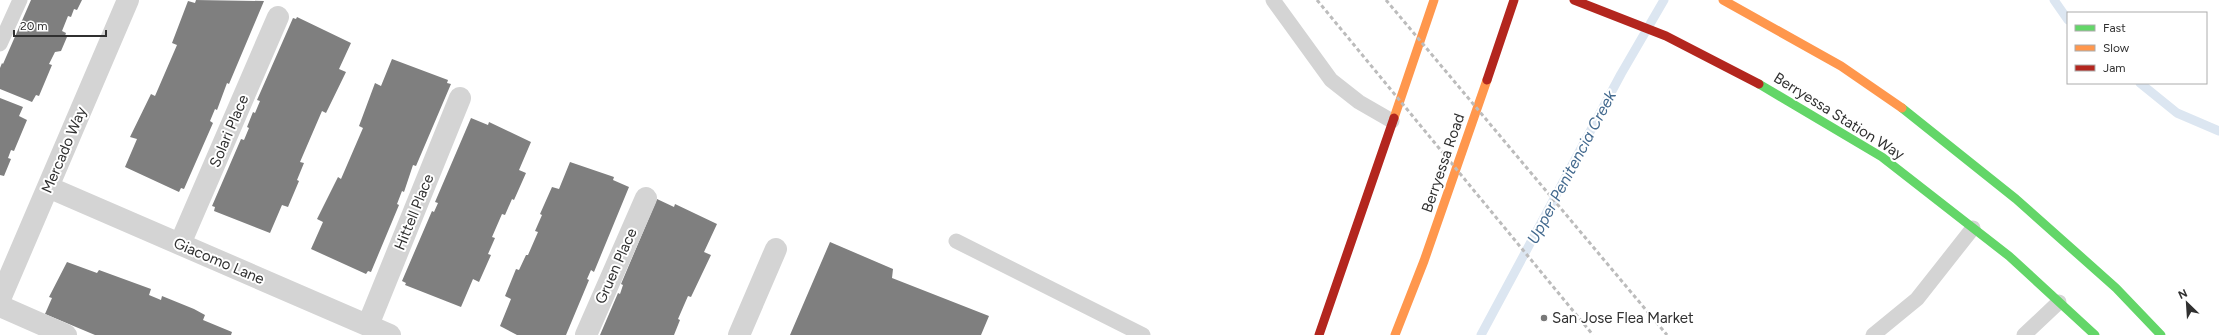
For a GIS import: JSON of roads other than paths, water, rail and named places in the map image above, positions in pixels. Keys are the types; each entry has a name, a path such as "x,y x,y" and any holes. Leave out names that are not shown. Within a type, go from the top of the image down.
{"street":[{"name":"Mercado Way","path":"0,299 128,0"},
{"path":"1319,335 1434,0"},
{"name":"Berryessa Road","path":"1395,335 1424,261 1514,0"},
{"name":"Berryessa Station Way","path":"1574,0 1666,36 1765,87 1882,157 2010,256 2095,335"},
{"path":"1723,0 1841,66 1906,110 2022,204 2116,288 2161,335"},
{"name":"Solari Place","path":"180,244 278,17"},
{"name":"Hittell Place","path":"368,326 460,98"},
{"name":"Giacomo Lane","path":"48,187 390,335"},
{"name":"Gruen Place","path":"586,335 646,198"},
{"path":"739,335 776,249"},
{"path":"0,306 66,335"}],"lane":[{"path":"0,44 20,0"},
{"path":"1273,0 1331,80 1359,102 1392,121"},
{"path":"1873,335 1917,299 1973,228"},
{"path":"956,241 1143,335"},
{"path":"2024,335 2059,302"}],"waterway":[{"name":"Upper Penitencia Creek","path":"1481,335 1621,74 1664,0"},
{"name":"Upper Penitencia Creek","path":"2054,0 2067,19"},
{"name":"Upper Penitencia Creek","path":"2141,84 2177,113 2219,131"}],"railway":[{"path":"1317,0 1593,335"},
{"path":"1386,0 1667,335"}],"place":[{"name":"San Jose Flea Market","path":"1544,318"}]}
